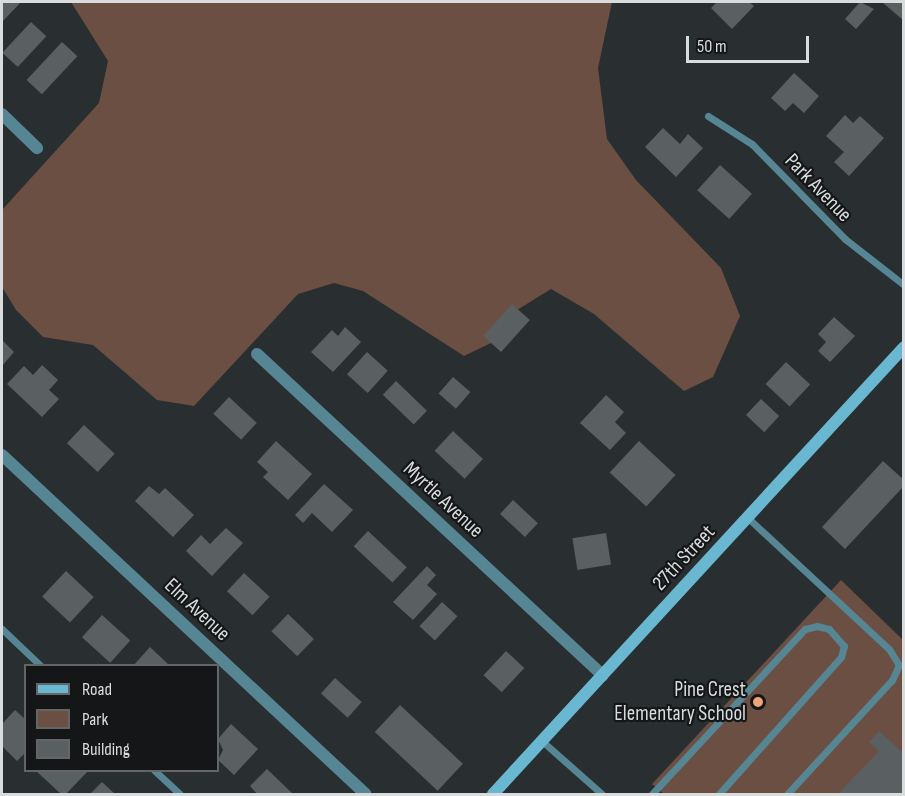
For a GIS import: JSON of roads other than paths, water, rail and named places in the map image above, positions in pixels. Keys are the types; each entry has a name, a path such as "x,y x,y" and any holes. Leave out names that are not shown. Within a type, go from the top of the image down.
{"main road":[{"name":"27th Street","path":"493,795 903,348"}],"street":[{"path":"2,114 37,148"},
{"name":"Myrtle Avenue","path":"257,354 603,675"},
{"name":"Elm Avenue","path":"2,454 366,795"}],"lane":[{"name":"Park Avenue","path":"708,116 752,144 845,238 903,285"},
{"path":"748,518 889,649 899,664 892,680 787,795"},
{"path":"652,795 806,629 817,626 829,629 844,646 841,657 719,795"},
{"path":"2,629 39,664"},
{"path":"542,741 602,795"},
{"path":"155,772 180,795"}],"place":[{"name":"Pine Crest Elementary School","path":"758,702"}]}
